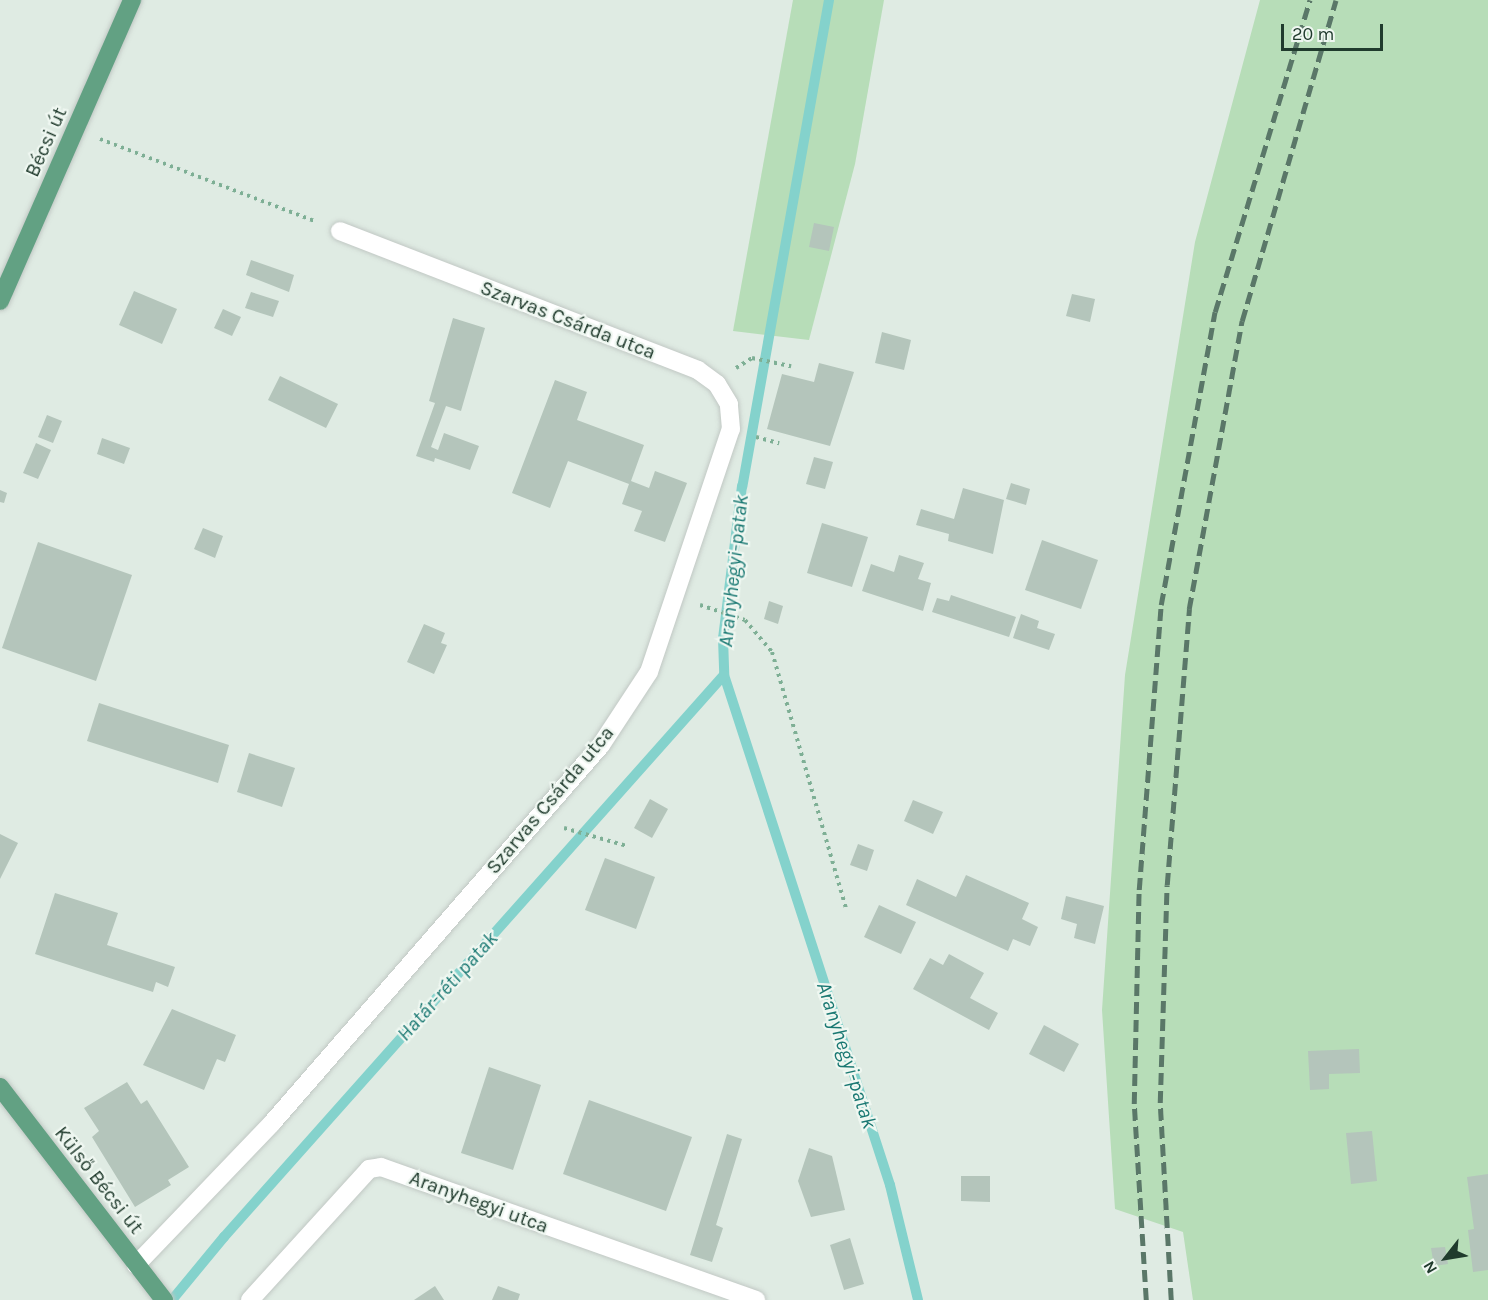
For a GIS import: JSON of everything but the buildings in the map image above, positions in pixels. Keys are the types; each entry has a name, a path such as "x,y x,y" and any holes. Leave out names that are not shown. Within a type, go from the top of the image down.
{"main road":[{"name":"Bécsi út","path":"0,301 132,0"},
{"name":"Külső Bécsi út","path":"0,1087 164,1300"}],"street":[{"name":"Szarvas Csárda utca","path":"136,1265 272,1124 601,745 649,672 731,429 729,404 717,384 698,370 340,231"},
{"name":"Aranyhegyi utca","path":"250,1300 369,1169 381,1167 756,1300"}],"path":[{"path":"76,129 340,231"},
{"path":"752,358 791,366"},
{"path":"763,438 779,443"},
{"path":"707,607 745,620 772,652 846,909"},
{"path":"563,828 627,846"}],"green space":[{"path":"793,0 884,0 855,164 809,340 733,331"},
{"path":"1260,0 1488,0 1488,1300 1193,1300 1183,1232 1115,1209 1102,1010 1125,675 1195,242"}],"waterway":[{"name":"Aranyhegyi-patak","path":"829,0 742,486 723,638 724,675 890,1185 918,1300"},
{"name":"Határ-réti patak","path":"172,1300 224,1237 724,675"}],"railway":[{"path":"1146,1300 1134,1104 1139,890 1161,605 1215,312 1310,0"},
{"path":"1171,1300 1160,1103 1167,885 1189,609 1242,321 1336,0"}]}
